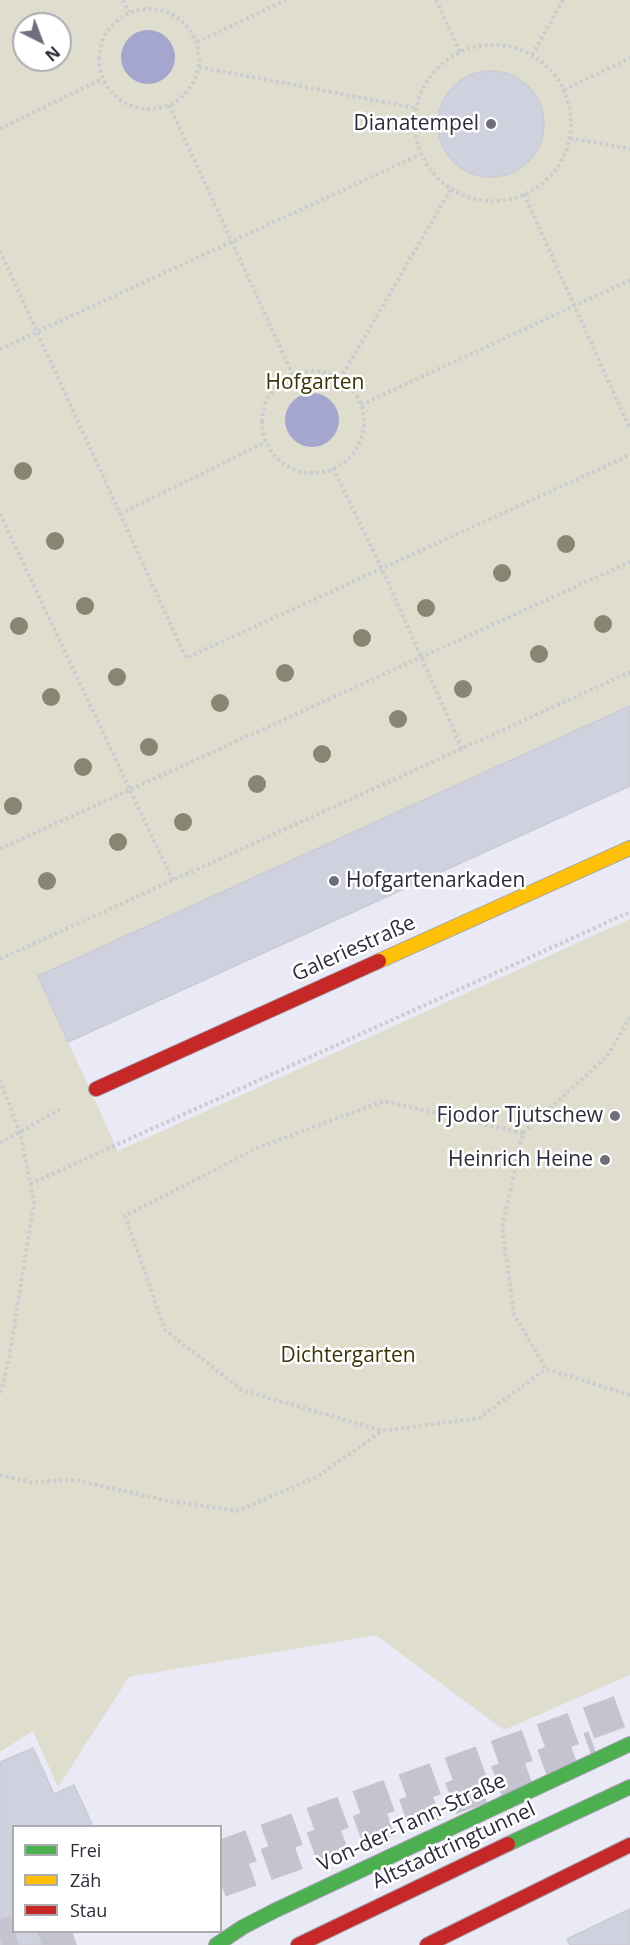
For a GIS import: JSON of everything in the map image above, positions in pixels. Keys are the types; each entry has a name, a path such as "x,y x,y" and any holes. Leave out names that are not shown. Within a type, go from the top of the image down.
{"main road":[{"name":"Galeriestraße","path":"96,1089 630,848"},
{"name":"Von-der-Tann-Straße","path":"216,1945 274,1911 630,1744"},
{"name":"Altstadtringtunnel","path":"298,1945 630,1787"},
{"path":"427,1945 630,1845"}],"path":[{"path":"123,0 129,12"},
{"path":"196,42 286,0"},
{"path":"436,0 460,52"},
{"path":"532,55 563,0"},
{"path":"145,8 162,10 176,16 188,27 196,42 199,67 194,83 184,96 169,105 154,110 130,106 110,93 102,79 98,64 99,48 105,33 115,20 129,12 145,8"},
{"path":"484,45 509,46 532,55 550,70 564,90 570,113 570,138 561,161 545,181 524,194 500,201 475,199 451,189 433,174 421,154 415,132 416,108 424,85 439,66 460,52 484,45"},
{"path":"564,90 630,58"},
{"path":"199,67 416,108"},
{"path":"0,129 102,79"},
{"path":"169,105 293,375"},
{"path":"570,138 630,149"},
{"path":"0,349 421,154"},
{"path":"340,379 451,189"},
{"path":"524,194 630,429"},
{"path":"0,251 186,658 630,455"},
{"path":"361,405 630,280"},
{"path":"309,371 326,372 340,379 353,390 361,405 364,420 362,435 356,449 346,460 333,468 318,472 302,471 287,466 274,456 266,442 262,426 263,411 269,396 280,383 293,375 309,371"},
{"path":"120,514 266,442"},
{"path":"333,468 382,568 462,749"},
{"path":"0,514 173,881"},
{"path":"0,849 630,562"},
{"path":"0,959 630,672"},
{"path":"30,1184 630,912"},
{"path":"630,1017 608,1055 523,1133 502,1227 514,1314 546,1369 630,1395"},
{"path":"0,1080 20,1133 34,1202 9,1359 0,1395"},
{"path":"0,1143 96,1089"},
{"path":"523,1133 384,1101 258,1148 125,1216 165,1330 242,1390 382,1431 479,1418 546,1369"},
{"path":"0,1475 30,1482 76,1480 168,1501 237,1511 317,1478 382,1431"}],"green space":[{"path":"0,0 630,0 630,706 38,976 118,1151 630,919 630,1675 504,1730 376,1635 129,1677 58,1787 33,1731 0,1752"}],"water":[{"path":"143,30 153,30 163,34 171,42 175,57 171,72 163,80 153,84 143,84 133,80 125,72 121,62 121,52 125,42 133,34"},
{"path":"307,393 317,393 327,397 335,405 339,420 335,435 327,443 317,447 307,447 297,443 289,435 285,425 285,415 289,405 297,397"}],"building":[{"name":"Dianatempel","path":"491,71 511,75 528,87 540,104 544,124 540,144 528,161 511,173 491,177 471,173 454,161 442,144 438,124 442,104 454,87 471,75"},
{"name":"Hofgartenarkaden","path":"630,706 630,786 68,1042 38,976"},
{"path":"33,1748 54,1794 74,1785 93,1825 12,1825 12,1933 69,1933 41,1945 0,1945 0,1762"},
{"path":"630,1909 630,1945 570,1945 567,1939"}],"tunnel":[{"path":"222,1856 630,1708"},
{"path":"222,1880 594,1747"},
{"path":"0,1936 12,1933"},
{"path":"42,1945 77,1933"}],"traffic: fast":[{"path":"216,1945 243,1927 274,1911 630,1744"},
{"path":"508,1844 630,1787"}],"traffic: slow":[{"path":"379,961 630,848"}],"traffic: jam":[{"path":"96,1089 379,961"},
{"path":"298,1945 508,1844"},
{"path":"427,1945 630,1845"}],"place":[{"name":"Dianatempel","path":"491,124"},
{"name":"Hofgartenarkaden","path":"334,881"},
{"name":"Fjodor Tjutschew","path":"615,1116"},
{"name":"Heinrich Heine","path":"605,1160"}],"park label":[{"name":"Hofgarten","path":"315,383"},
{"name":"Dichtergarten","path":"348,1356"}]}
